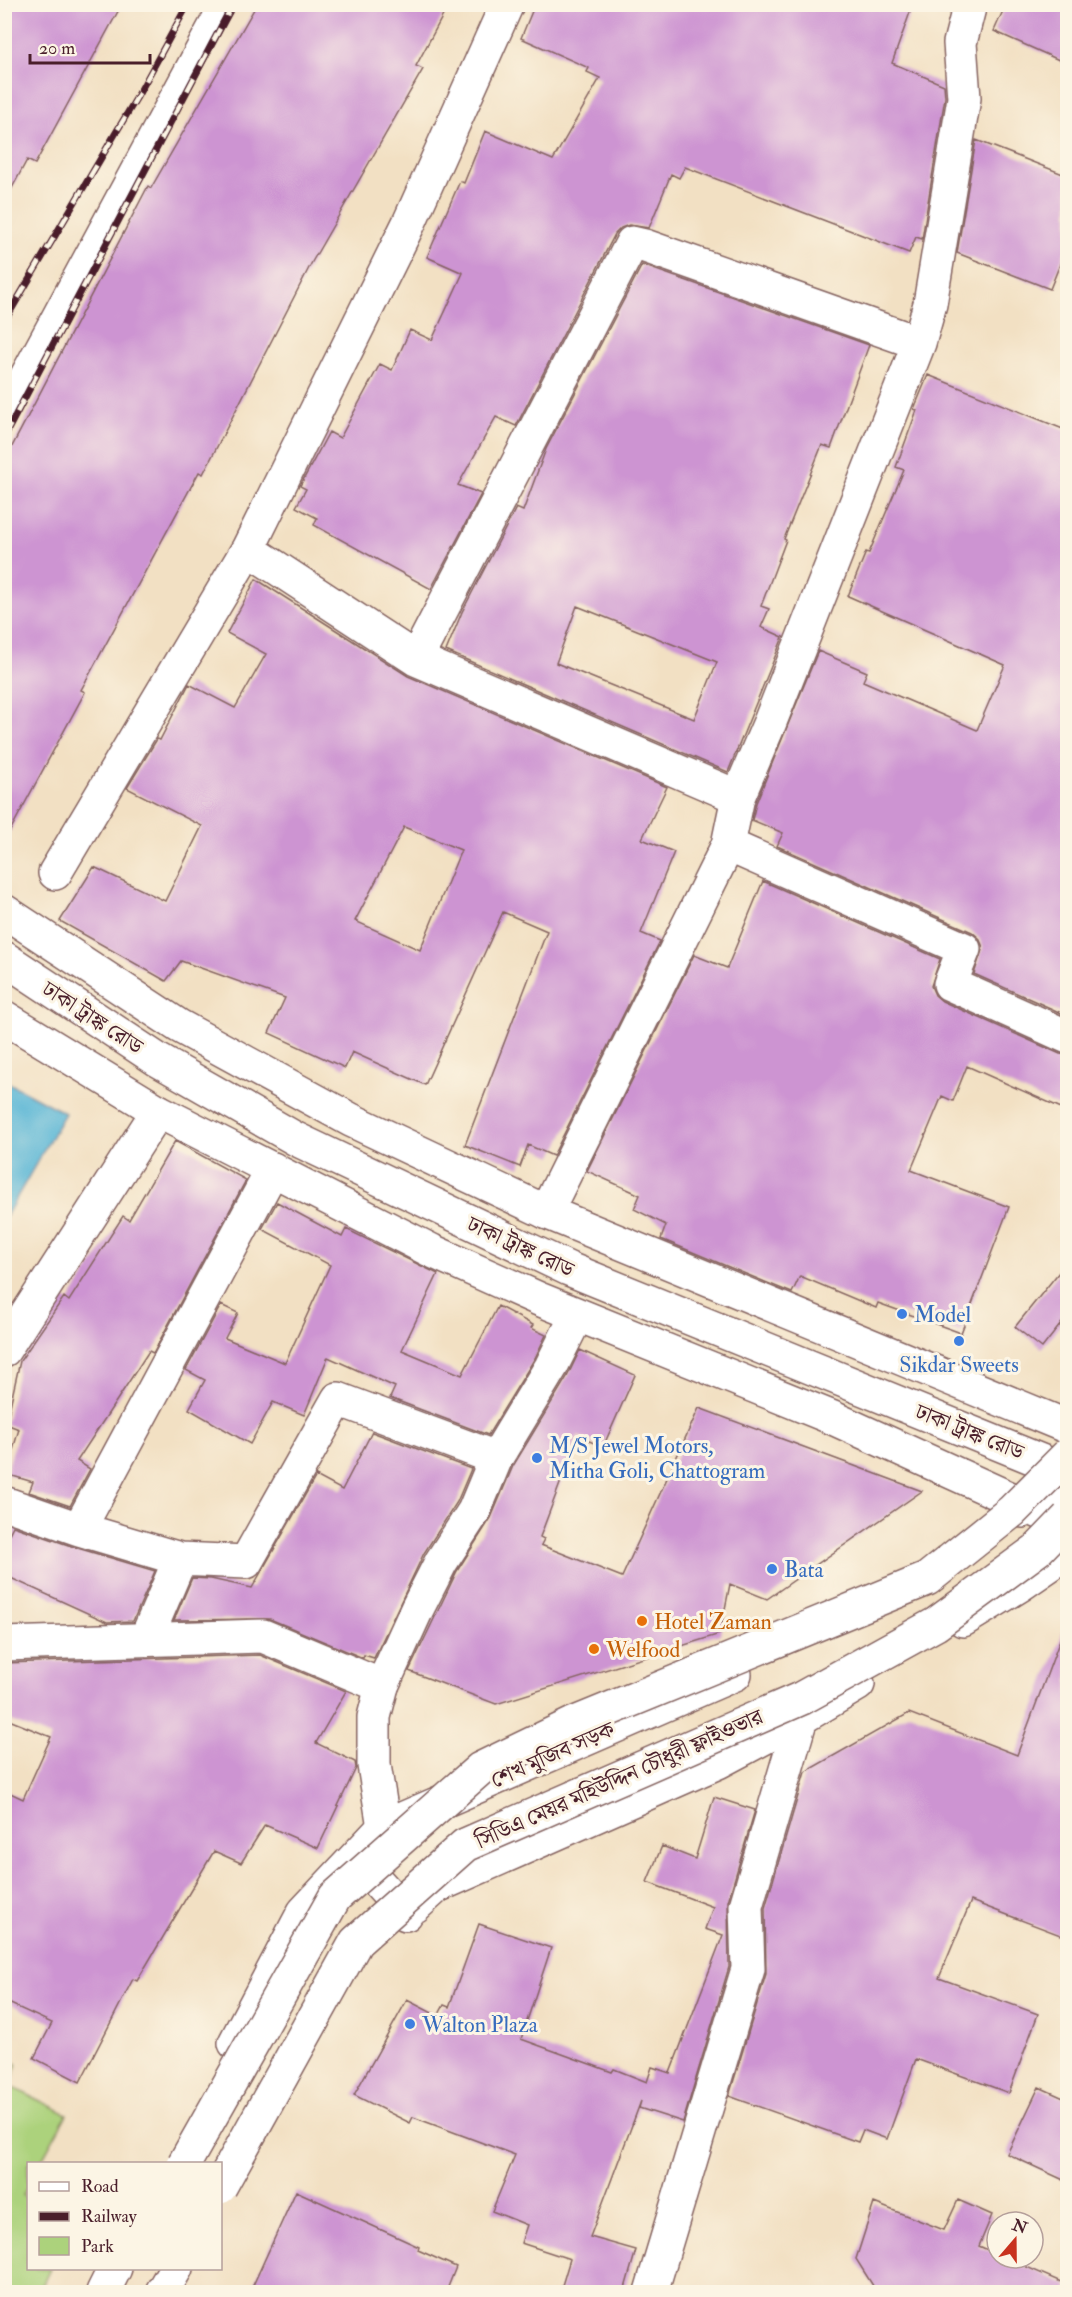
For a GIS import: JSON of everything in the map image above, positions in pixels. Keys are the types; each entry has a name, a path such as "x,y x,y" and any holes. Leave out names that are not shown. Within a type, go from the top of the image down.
{"main road":[{"path":"55,873 248,549 410,223 507,4"},
{"path":"546,1212 728,845 738,797 770,722 919,343 930,304 964,98 960,43 970,4"},
{"path":"416,659 632,243 919,343"},
{"path":"248,549 416,659 738,797"},
{"path":"728,845 964,949 950,984 1068,1038"},
{"path":"4,911 179,1026 351,1120 546,1212 1066,1431 1012,1511 927,1579 573,1724 480,1769 335,1897 185,2162"},
{"name":"ঢাকা ট্রাঙ্ক রোড","path":"4,958 158,1060 296,1139 569,1269 1068,1472"},
{"name":"ঢাকা ট্রাঙ্ক রোড","path":"4,1017 158,1111 432,1251 577,1315 833,1418 1068,1525"},
{"path":"4,1350 158,1111"},
{"path":"79,1529 273,1170"},
{"path":"384,1827 374,1765 374,1717 382,1686 441,1562 474,1511 496,1458 551,1367 577,1315"},
{"path":"4,1503 79,1529 180,1559 246,1562 338,1399 496,1458"},
{"name":"শেখ মুজিব সড়ক","path":"172,2162 304,1912 384,1827 803,1645 1068,1482"},
{"name":"সিডিএ মেয়র মহিউদ্দিন চৌধুরী ফ্লাইওভার","path":"222,2183 356,1942 465,1845 802,1698 936,1624 1038,1549 1068,1518"},
{"path":"222,2201 368,1949 438,1886 718,1762 801,1718 1020,1585 1068,1552"},
{"path":"147,1639 180,1559"},
{"path":"4,1644 263,1636 382,1686"},
{"path":"651,2292 748,1969 746,1906 801,1718"},
{"path":"356,1858 406,1914"},
{"path":"103,2292 114,2270"},
{"path":"114,2292 124,2270"},
{"path":"162,2292 175,2270"},
{"path":"177,2292 188,2270"}],"lane":[{"path":"4,409 222,4"}],"green space":[{"path":"4,2060 17,2064 10,2086 67,2114 41,2162 27,2162 27,2187 23,2195 27,2199 27,2270 50,2270 39,2292 5,2292"}],"water":[{"path":"5,1081 65,1113 5,1218"}],"building":[{"path":"4,4 122,4 35,164 27,160 4,203"},
{"path":"257,4 449,4 416,66 423,69 312,262 203,474 199,472 81,690 85,692 4,842 4,462 148,186 151,188"},
{"path":"535,4 913,4 892,63 944,85 945,97 922,239 916,237 909,253 685,167 679,178 671,174 649,228 629,225 621,228 615,234 516,426 496,417 458,485 481,494 431,589 314,525 317,518 296,507 306,489 300,486 329,432 340,438 380,364 392,370 410,330 432,340 463,273 427,257 460,181 464,183 485,131 553,160 600,78 587,72 589,68 521,38"},
{"path":"1006,4 1068,4 1068,64 994,31"},
{"path":"976,140 1068,176 1068,244 1050,289 957,253"},
{"path":"642,265 869,345 831,448 822,445 784,539 786,540 761,606 769,609 761,627 783,637 728,772 446,651 462,612 516,508 523,511 546,449","holes":["577,606 717,662 694,719 556,663"]},
{"path":"928,375 1068,431 1068,1016 974,974 983,947 979,938 972,932 777,846 783,833 752,820 756,803 818,651 867,672 863,681 977,730 1005,665 848,596 904,470 896,467 917,410 914,409"},
{"path":"256,579 408,676 667,787 642,839 674,852 641,933 660,941 553,1156 528,1145 520,1167 465,1145 547,931 503,912 425,1085 352,1052 345,1068 269,1033 285,998 181,961 166,981 60,921 94,867 165,901 202,826 127,788 157,739 160,740 189,684 235,708 266,654 227,633","holes":["404,827 461,850 420,950 355,921"]},
{"path":"763,881 940,959 931,986 935,995 942,1001 1060,1054 1068,1055 1068,1111 967,1066 953,1101 942,1096 911,1170 1009,1207 961,1333 878,1303 876,1308 800,1276 792,1293 661,1239 666,1225 634,1209 640,1195 587,1171 694,955 727,968"},
{"path":"175,1141 246,1180 153,1353 149,1351 77,1461 90,1469 70,1506 29,1492 33,1482 6,1474 19,1429 6,1424 20,1361 64,1297 69,1301 123,1216 129,1220"},
{"path":"277,1202 342,1237 346,1229 438,1274 402,1350 462,1375 498,1306 533,1325 531,1328 546,1335 535,1358 488,1435 390,1398 395,1387 328,1357 304,1415 273,1402 250,1444 189,1409 205,1380 186,1370 221,1305 238,1313 225,1338 285,1363 330,1265 262,1229"},
{"path":"1068,1261 1068,1315 1042,1348 1015,1327"},
{"path":"580,1350 635,1375 603,1447 578,1436 540,1537 544,1539 541,1545 622,1577 699,1408 922,1491 767,1599 730,1584 720,1634 496,1704 409,1671 457,1571 491,1518 513,1466 567,1377"},
{"path":"372,1432 471,1469 457,1502 424,1553 374,1658 364,1655 363,1658 270,1619 174,1620 192,1578 211,1579 252,1588 316,1476 342,1490"},
{"path":"13,1526 155,1571 133,1621 107,1622 4,1575 4,1544"},
{"path":"1064,1629 1068,1629 1068,1938 971,1901 939,1978 1038,2014 1009,2093 916,2059 887,2139 863,2130 858,2142 729,2096 766,1974 765,1908 805,1772 909,1713 1017,1755"},
{"path":"260,1655 346,1691 316,1743 355,1762 356,1768 318,1848 265,1825 241,1863 214,1851 137,1981 133,1979 80,2082 34,2058 52,2023 4,2001 4,1790 23,1799 51,1737 4,1718 4,1663"},
{"path":"714,1797 755,1810 728,1901 729,1967 683,2122 639,2108 641,2101 590,2237 636,2250 624,2292 560,2292 570,2259 521,2243 527,2225 492,2211 515,2155 413,2117 410,2123 354,2095 407,2000 438,2016 444,2005 449,2007 479,1924 551,1948 521,2039 612,2072 614,2069 647,2082 652,2067 670,2073 723,1935 705,1929 713,1907 647,1882 662,1846 695,1859"},
{"path":"1039,2087 1068,2100 1068,2182 1007,2154"},
{"path":"296,2191 419,2247 418,2250 456,2267 446,2292 250,2292"},
{"path":"958,2200 985,2212 985,2232 979,2246 985,2249 985,2270 1034,2270 1068,2285 1068,2292 886,2292 875,2289 856,2259 874,2203 944,2230"}],"railway":[{"path":"4,322 137,97 188,4"},
{"path":"4,437 233,4"}],"place":[{"name":"Model","path":"902,1314"},
{"name":"Sikdar Sweets","path":"959,1341"},
{"name":"M/S Jewel Motors, Mitha Goli, Chattogram","path":"537,1458"},
{"name":"Bata","path":"772,1569"},
{"name":"Hotel Zaman","path":"642,1621"},
{"name":"Welfood","path":"594,1649"},
{"name":"Walton Plaza","path":"410,2024"}]}
